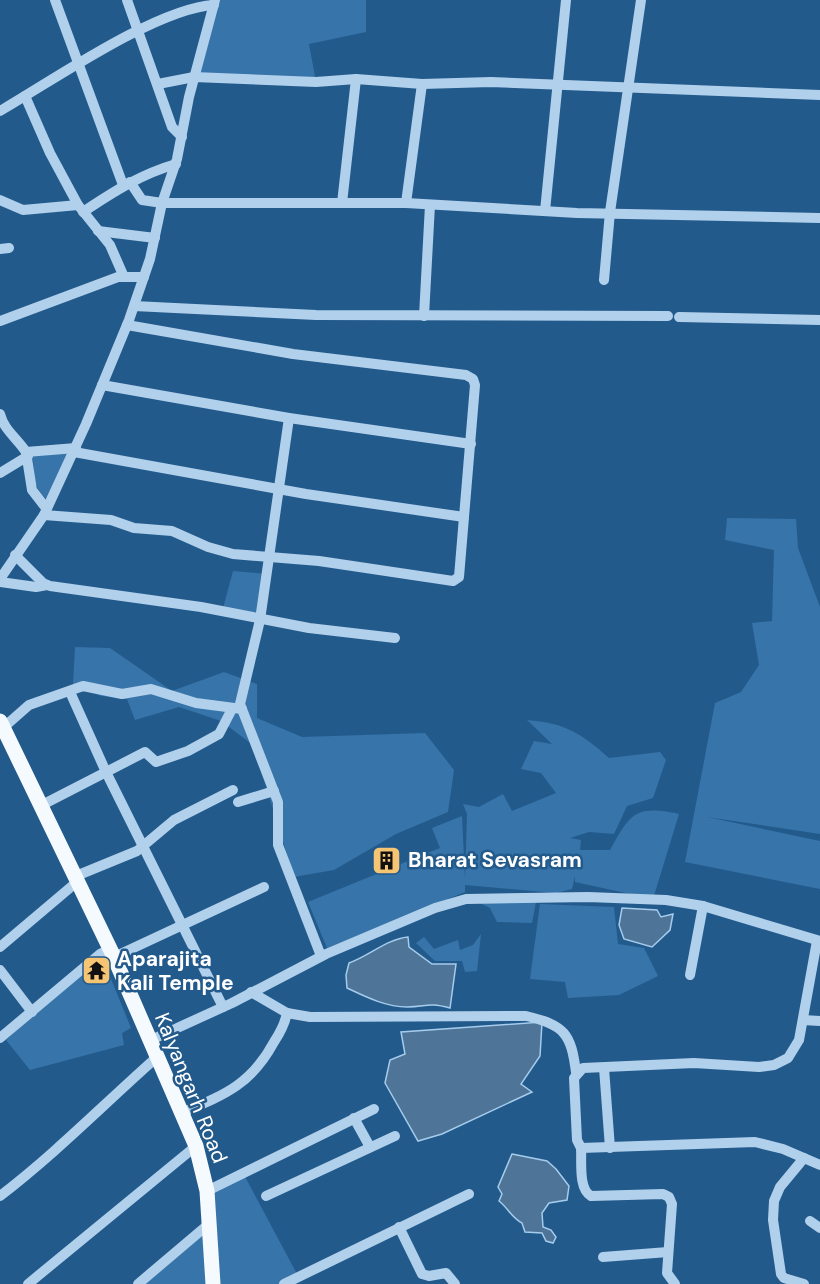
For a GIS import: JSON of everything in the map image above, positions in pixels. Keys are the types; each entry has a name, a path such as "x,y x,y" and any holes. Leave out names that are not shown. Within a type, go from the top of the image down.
{"main road":[{"name":"Kalyangarh Road","path":"3,732 42,805 112,953 196,1146 207,1191 213,1284"}],"street":[{"path":"55,0 127,184 141,200 162,203 406,203 545,211 820,218"},
{"path":"127,0 172,127 182,137"},
{"path":"545,211 566,0"},
{"path":"604,280 626,88 641,0"},
{"path":"0,111 139,30 197,3 215,3 194,77 176,164 162,203 155,238 134,306 75,450 45,511 0,580 36,587 47,585 201,607 260,620 395,638"},
{"path":"158,84 194,77 316,82 356,79 422,84 491,82 820,95"},
{"path":"342,203 356,79"},
{"path":"406,203 422,84"},
{"path":"25,96 50,153 81,208 110,245 124,277"},
{"path":"0,200 23,210 81,208 151,171 176,164"},
{"path":"424,316 430,205"},
{"path":"99,231 155,238"},
{"path":"0,321 124,277 144,277"},
{"path":"134,306 316,315 820,320"},
{"path":"45,511 111,520 134,528 172,531 208,547 233,554 269,555 453,581 459,577 471,444 475,385 473,379 466,375 293,354 126,325"},
{"path":"102,385 289,418 471,444"},
{"path":"0,414 4,428 15,435 27,454 28,481 45,511"},
{"path":"42,805 145,752 156,762 188,751 219,734 237,709 260,620 289,418"},
{"path":"0,473 27,454 75,450 279,489 465,517"},
{"path":"0,556 13,559 47,585"},
{"path":"3,732 29,705 83,686 122,694 151,689 196,702 237,709"},
{"path":"70,692 106,772 184,924 223,1007"},
{"path":"237,709 274,791 279,810 278,845 321,956"},
{"path":"0,947 77,879 144,846 174,820 233,790"},
{"path":"238,802 274,791"},
{"path":"0,1038 100,954 112,953 184,924 264,887"},
{"path":"151,1040 223,1007 321,956 419,915 466,899 588,897 666,900 703,906 819,941 794,1052 774,1065 694,1063 583,1068 576,1072"},
{"path":"690,975 703,906"},
{"path":"0,970 32,1012"},
{"path":"252,992 287,1013 334,1018 526,1016 558,1024 573,1047 576,1072 574,1078 577,1140 581,1148 583,1186 587,1193 663,1194 669,1197 672,1204 667,1273 675,1284"},
{"path":"181,1113 236,1088 252,1076 264,1061 287,1013"},
{"path":"803,1020 820,1022"},
{"path":"0,1196 77,1133 115,1094 157,1057"},
{"path":"604,1068 610,1148"},
{"path":"207,1191 374,1108"},
{"path":"354,1118 370,1147"},
{"path":"266,1196 395,1136"},
{"path":"581,1148 755,1142 820,1165"},
{"path":"28,1284 196,1146"},
{"path":"804,1158 776,1194 773,1209 781,1274 784,1278 804,1284"},
{"path":"284,1284 311,1279 399,1227 469,1194"},
{"path":"138,1284 210,1223"},
{"path":"399,1227 422,1274 429,1276 446,1273 455,1284"},
{"path":"603,1257 668,1252"}],"shaded area":[{"path":"215,0 366,0 366,32 309,44 316,82 194,77"},
{"path":"74,449 49,501 36,484 31,451"},
{"path":"727,518 796,519 798,548 820,607 820,834 707,817 820,841 820,889 685,862 715,703 741,692 759,665 752,623 772,621 774,550 725,540"},
{"path":"233,571 267,574 260,620 222,612"},
{"path":"75,647 110,648 172,691 224,672 257,684 257,718 302,737 425,733 454,770 448,812 396,834 334,870 294,877 253,745 221,721 179,707 135,720 127,699 101,696 73,684"},
{"path":"527,720 540,721 572,731 609,758 660,752 666,760 653,798 627,806 614,834 589,832 570,838 581,840 580,850 610,850 623,828 636,815 653,811 679,814 653,899 575,882 575,876 572,889 556,893 465,885 465,892 327,948 308,902 440,848 432,828 462,816 465,879 467,814 463,804 479,807 503,794 512,811 556,793 541,773 521,769 534,741 552,744"},
{"path":"536,902 532,923 497,922 490,908 480,903"},
{"path":"540,904 614,907 618,944 644,948 658,976 619,995 568,998 565,982 530,979"},
{"path":"622,908 657,910 661,917 673,914 670,930 652,947 624,939 619,925"},
{"path":"481,934 477,971 465,972 462,961 435,961 416,943 424,937 434,949 458,940 460,950 473,945"},
{"path":"408,937 409,947 432,964 456,964 450,1008 432,1005 407,1007 391,1005 347,988 346,975 349,963 385,944"},
{"path":"98,957 108,969 96,978 98,982 109,974 131,1028 122,1033 124,1045 30,1070 6,1040"},
{"path":"542,1022 540,1056 521,1084 532,1092 442,1134 418,1141 385,1083 390,1060 405,1054 401,1032"},
{"path":"512,1154 547,1161 569,1186 567,1200 549,1203 542,1213 543,1227 551,1230 556,1237 553,1243 546,1241 542,1233 525,1232 522,1223 499,1201 502,1194 498,1187"},
{"path":"243,1173 297,1274 279,1284 143,1284 210,1227 207,1191"}],"place":[{"name":"Bharat Sevasram","path":"387,860"},
{"name":"Aparajita Kali Temple","path":"96,971"}]}
